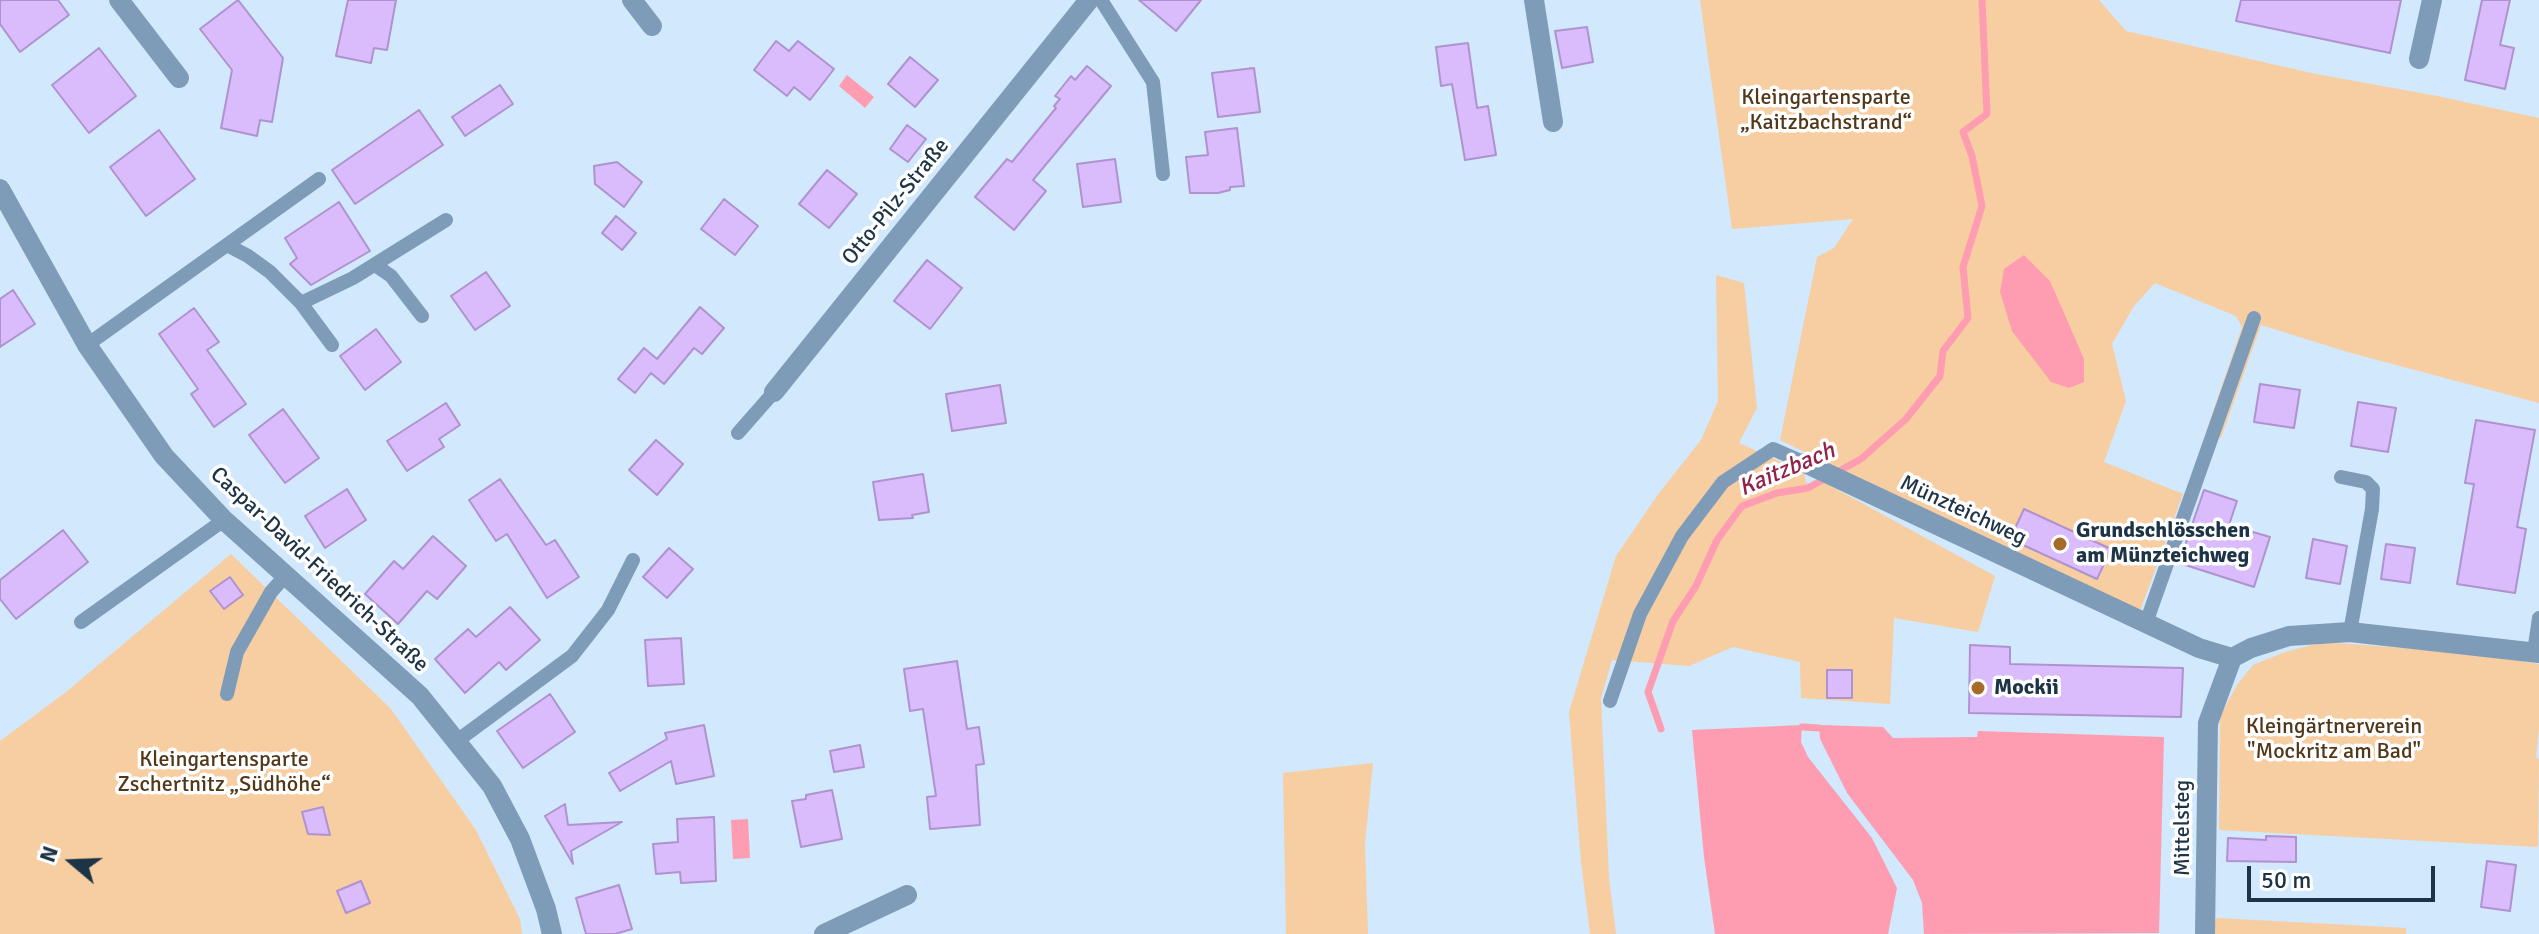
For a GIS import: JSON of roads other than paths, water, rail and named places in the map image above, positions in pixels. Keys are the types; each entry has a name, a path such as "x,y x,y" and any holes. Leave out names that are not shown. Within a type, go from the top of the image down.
{"street":[{"path":"119,0 179,78"},
{"path":"632,0 652,26"},
{"name":"Otto-Pilz-Straße","path":"774,392 1089,0"},
{"path":"1534,0 1553,122"},
{"path":"2419,59 2432,0"},
{"name":"Caspar-David-Friedrich-Straße","path":"0,189 87,345 164,456 224,520 420,696 492,786 520,839 552,934"},
{"name":"Münzteichweg","path":"1805,463 2199,648 2232,658"},
{"path":"2232,658 2251,648 2289,636 2350,632 2537,652"},
{"name":"Mittelsteg","path":"2205,934 2208,723 2232,658"},
{"path":"824,934 907,895"}],"lane":[{"path":"1101,0 1153,82 1163,174"},
{"path":"87,345 319,179"},
{"path":"301,303 375,265 446,220"},
{"path":"227,245 270,272 301,303 332,345"},
{"path":"375,265 391,276 422,316"},
{"path":"2146,623 2254,318"},
{"name":"Otto-Pilz-Straße","path":"738,433 774,392"},
{"path":"1610,701 1640,614 1682,536 1723,482 1773,449 1805,463"},
{"path":"2341,477 2366,482 2373,489 2350,632"},
{"path":"81,622 224,520"},
{"path":"457,741 572,656 608,610 633,560"},
{"path":"227,694 237,652 271,592 286,575"},
{"path":"2537,652 2539,618"}],"waterway":[{"name":"Kaitzbach","path":"1661,729 1648,692 1673,621 1696,586 1717,540 1742,506 1777,493 1808,488 1861,459 1906,419 1940,376 1943,351 1968,318 1963,267 1982,206 1972,156 1963,132 1987,114 1982,0"},
{"path":"1802,727 1819,728"}],"place":[{"name":"Grundschlösschen am Münzteichweg","path":"2060,544"},
{"name":"Mockii","path":"1978,688"}],"park label":[{"name":"Kleingartensparte „Kaitzbachstrand“","path":"1826,110"},
{"name":"Kleingärtnerverein \"Mockritz am Bad\"","path":"2334,740"},
{"name":"Kleingartensparte Zschertnitz „Südhöhe“","path":"224,772"}]}
